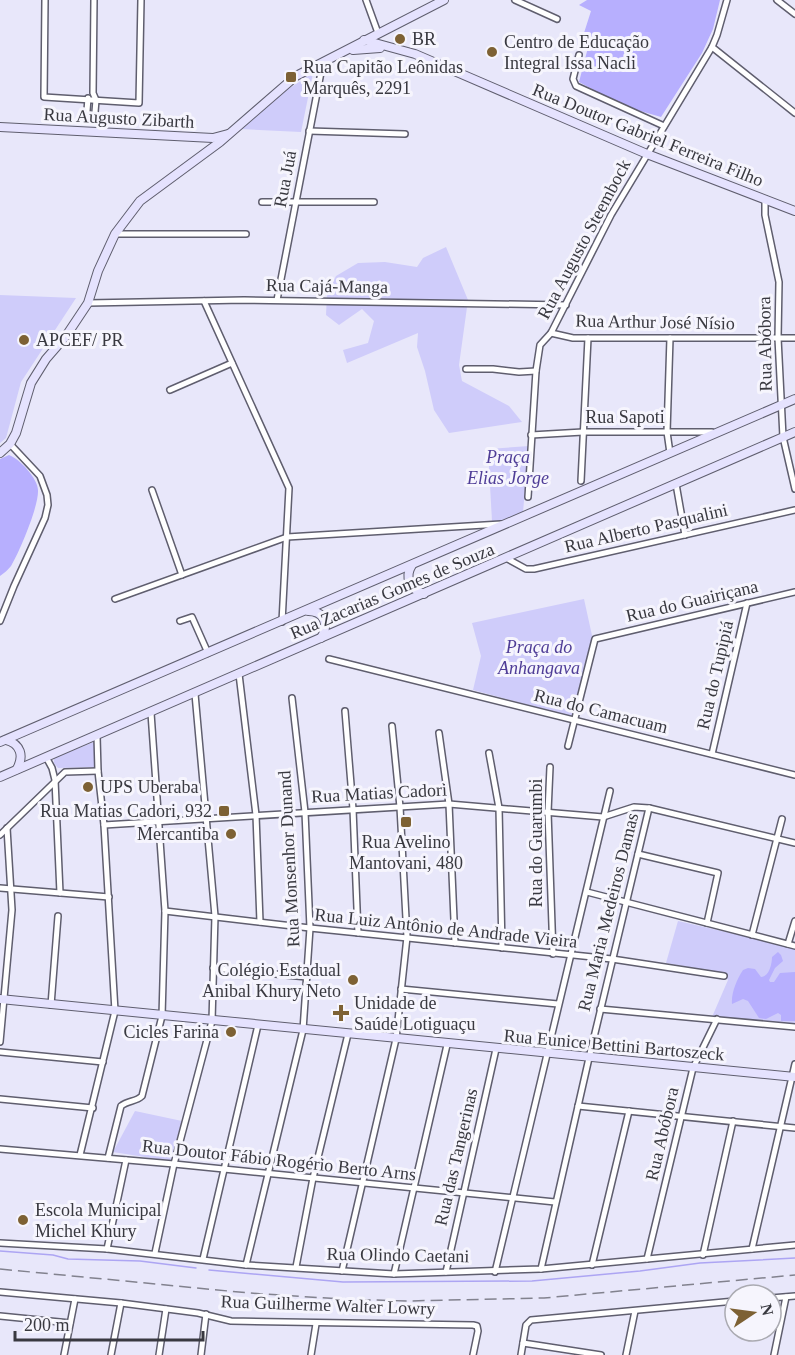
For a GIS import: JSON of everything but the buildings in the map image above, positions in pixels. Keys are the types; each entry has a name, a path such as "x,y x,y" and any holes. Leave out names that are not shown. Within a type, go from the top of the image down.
{"main road":[{"path":"0,453 10,444 16,433 31,383 88,303 98,271 116,234 141,201 234,130 301,73 444,0"},
{"path":"380,32 382,39 390,48"},
{"name":"Rua Doutor Gabriel Ferreira Filho","path":"364,40 415,54 647,154 795,211"},
{"name":"Rua Doutor Gabriel Ferreira Filho","path":"341,54 360,48 390,48"},
{"name":"Rua Augusto Zibarth","path":"0,127 213,138 226,135 234,130"},
{"name":"Rua Zacarias Gomes de Souza","path":"3,741 795,399"},
{"name":"Rua Zacarias Gomes de Souza","path":"0,777 795,432"},
{"path":"412,565 408,579 411,586 424,594"},
{"path":"307,611 314,611 324,619 326,626 321,638"},
{"path":"3,741 14,742 19,747 22,755 16,770"},
{"name":"Rua Eunice Bettini Bartoszeck","path":"2,1000 794,1077"}],"street":[{"path":"45,0 44,97 139,103 141,0"},
{"path":"94,0 93,93 96,100 95,111"},
{"path":"366,0 380,32"},
{"path":"515,0 557,19"},
{"name":"Rua Augusto Steembock","path":"528,497 536,371 540,345 551,333 611,215 712,47 727,0"},
{"path":"777,0 795,14"},
{"path":"712,47 795,113"},
{"path":"579,55 573,78 576,86 664,126"},
{"name":"Rua Juá","path":"277,300 323,62"},
{"path":"87,111 88,99 93,93"},
{"path":"309,131 405,134"},
{"name":"Rua Abóbora","path":"765,199 765,215 779,282 778,338 783,437 795,489"},
{"path":"262,202 374,202"},
{"path":"116,234 246,234"},
{"name":"Rua Cajá-Manga","path":"88,303 277,300 566,305"},
{"path":"204,301 289,488 282,622"},
{"name":"Rua Arthur José Nísio","path":"551,333 573,338 795,338"},
{"path":"581,481 588,338"},
{"path":"670,338 667,432 670,453"},
{"path":"170,390 232,363"},
{"path":"466,369 536,371"},
{"name":"Rua Sapoti","path":"531,435 583,432 719,432"},
{"path":"0,621 45,518 48,506 47,495 40,476 10,444"},
{"path":"676,483 685,535"},
{"path":"152,490 182,575"},
{"name":"Rua Alberto Pasqualini","path":"506,558 526,569 534,569 795,510"},
{"path":"115,599 287,537 508,524"},
{"path":"468,526 473,528 474,538"},
{"name":"Rua do Guairiçana","path":"574,720 595,639 795,592"},
{"name":"Rua do Tupipiá","path":"712,754 747,603"},
{"path":"180,621 192,617 208,653"},
{"name":"Rua do Camacuam","path":"329,659 795,773"},
{"path":"239,674 256,815 260,922"},
{"path":"154,1253 174,1164 212,1021 215,916 195,694"},
{"name":"Rua Monsenhor Dunand","path":"246,1265 303,1030 310,928 305,812 292,698"},
{"path":"345,711 353,809 358,933"},
{"path":"108,1158 121,1106 138,1100 142,1096 162,1016 165,911 151,713"},
{"path":"568,746 574,720"},
{"path":"342,1271 396,1039 407,937 400,807 392,726"},
{"path":"440,733 449,804 455,942"},
{"path":"80,1155 115,1011 97,736"},
{"path":"489,753 499,808 501,948"},
{"path":"46,757 55,780 60,893"},
{"name":"Rua do Guarumbi","path":"550,767 548,812 553,954"},
{"path":"52,768 64,772 98,771"},
{"path":"0,835 64,772"},
{"path":"495,1272 610,791"},
{"name":"Rua Matias Cadori","path":"104,825 449,804 603,817"},
{"path":"603,817 634,807 649,808 795,843"},
{"name":"Rua Maria Medeiros Damas","path":"541,1269 600,1009 649,808"},
{"path":"752,935 782,819"},
{"path":"0,1042 2,1000 12,910 7,828"},
{"path":"638,854 718,873 706,923"},
{"path":"0,888 109,897"},
{"path":"587,892 792,945 795,921"},
{"name":"Rua Luiz Antônio de Andrade Vieira","path":"165,911 612,959 724,976"},
{"path":"51,1005 58,916"},
{"path":"213,968 307,977"},
{"path":"401,989 558,1004"},
{"path":"600,1009 795,1027"},
{"name":"Rua Abóbora","path":"647,1259 693,1068 717,1019"},
{"path":"204,1259 258,1025"},
{"path":"296,1267 313,1178 348,1034"},
{"path":"394,1274 447,1045"},
{"name":"Rua das Tangerinas","path":"446,1272 496,1049"},
{"path":"0,1052 103,1062"},
{"path":"752,1248 780,1126 794,1077 795,1064"},
{"path":"0,1099 93,1108"},
{"path":"578,1106 795,1128"},
{"path":"592,1265 629,1111"},
{"path":"703,1255 733,1121"},
{"name":"Rua Doutor Fábio Rogério Berto Arns","path":"0,1149 555,1202"},
{"path":"107,1249 126,1160"},
{"name":"Rua Olindo Caetani","path":"0,1243 154,1253 246,1265 394,1274 541,1269 795,1245"},
{"name":"Rua Guilherme Walter Lowry","path":"0,1292 121,1303 206,1314 231,1321 477,1326 473,1355"},
{"path":"783,1297 795,1296"},
{"path":"774,1355 786,1297"},
{"path":"64,1355 75,1299"},
{"path":"521,1355 526,1325 529,1322 723,1302"},
{"path":"111,1355 121,1303"},
{"path":"159,1355 166,1309"},
{"path":"626,1355 634,1311"},
{"path":"201,1355 206,1314"},
{"path":"0,1316 70,1323"},
{"path":"311,1355 316,1324"},
{"path":"523,1343 601,1355"}],"green space":[{"path":"313,73 301,132 241,129 285,91"},
{"path":"446,247 468,300 459,365 462,381 509,406 522,422 449,433 434,410 417,347 418,333 347,363 343,350 368,343 374,321 362,309 339,325 326,315 327,294 336,276 358,263 385,262 417,267 423,258"},
{"name":"APCEF/ PR","path":"0,295 76,298 21,382 6,438 0,443"},
{"name":"Praça Elias Jorge","path":"529,446 523,512 507,521 492,521 488,449"},
{"name":"Praça do Anhangava","path":"584,599 593,640 573,717 473,690 481,656 472,623"},
{"path":"94,742 96,767 58,768 54,763 54,758"},
{"path":"678,921 795,948 795,1024 712,1017 728,980 724,973 666,963"},
{"path":"135,1111 182,1121 170,1161 113,1152"}],"shaded area":[{"path":"587,0 720,0 713,29 702,53 661,117 623,106 579,82 591,36 584,33 591,11 579,5"},
{"path":"9,455 28,470 38,490 32,518 19,551 11,566 0,576 0,459"},
{"path":"778,952 783,961 775,968 769,980 774,982 780,973 795,972 795,1021 781,1021 781,1015 778,1013 766,1019 759,1018 748,1001 743,999 732,1004 732,995 743,970 755,969 761,977 766,975 770,970 772,957"}],"waterway":[{"path":"0,1251 53,1255 68,1259 140,1261 196,1268"},
{"path":"209,1270 343,1282 532,1281 700,1263 795,1258"}],"railway":[{"path":"0,1269 249,1293 407,1301 544,1298 795,1275"}],"place":[{"name":"BR","path":"400,39"},
{"name":"Centro de Educação Integral Issa Nacli","path":"492,52"},
{"name":"Rua Capitão Leônidas Marquês, 2291","path":"291,77"},
{"name":"APCEF/ PR","path":"24,340"},
{"name":"UPS Uberaba","path":"88,787"},
{"name":"Rua Matias Cadori, 932","path":"224,811"},
{"name":"Rua Avelino Mantovani, 480","path":"406,822"},
{"name":"Mercantiba","path":"231,834"},
{"name":"Colégio Estadual Anibal Khury Neto","path":"353,980"},
{"name":"Unidade de Saúde Lotiguaçu","path":"341,1013"},
{"name":"Cicles Farina","path":"231,1032"},
{"name":"Escola Municipal Michel Khury","path":"23,1220"}]}
